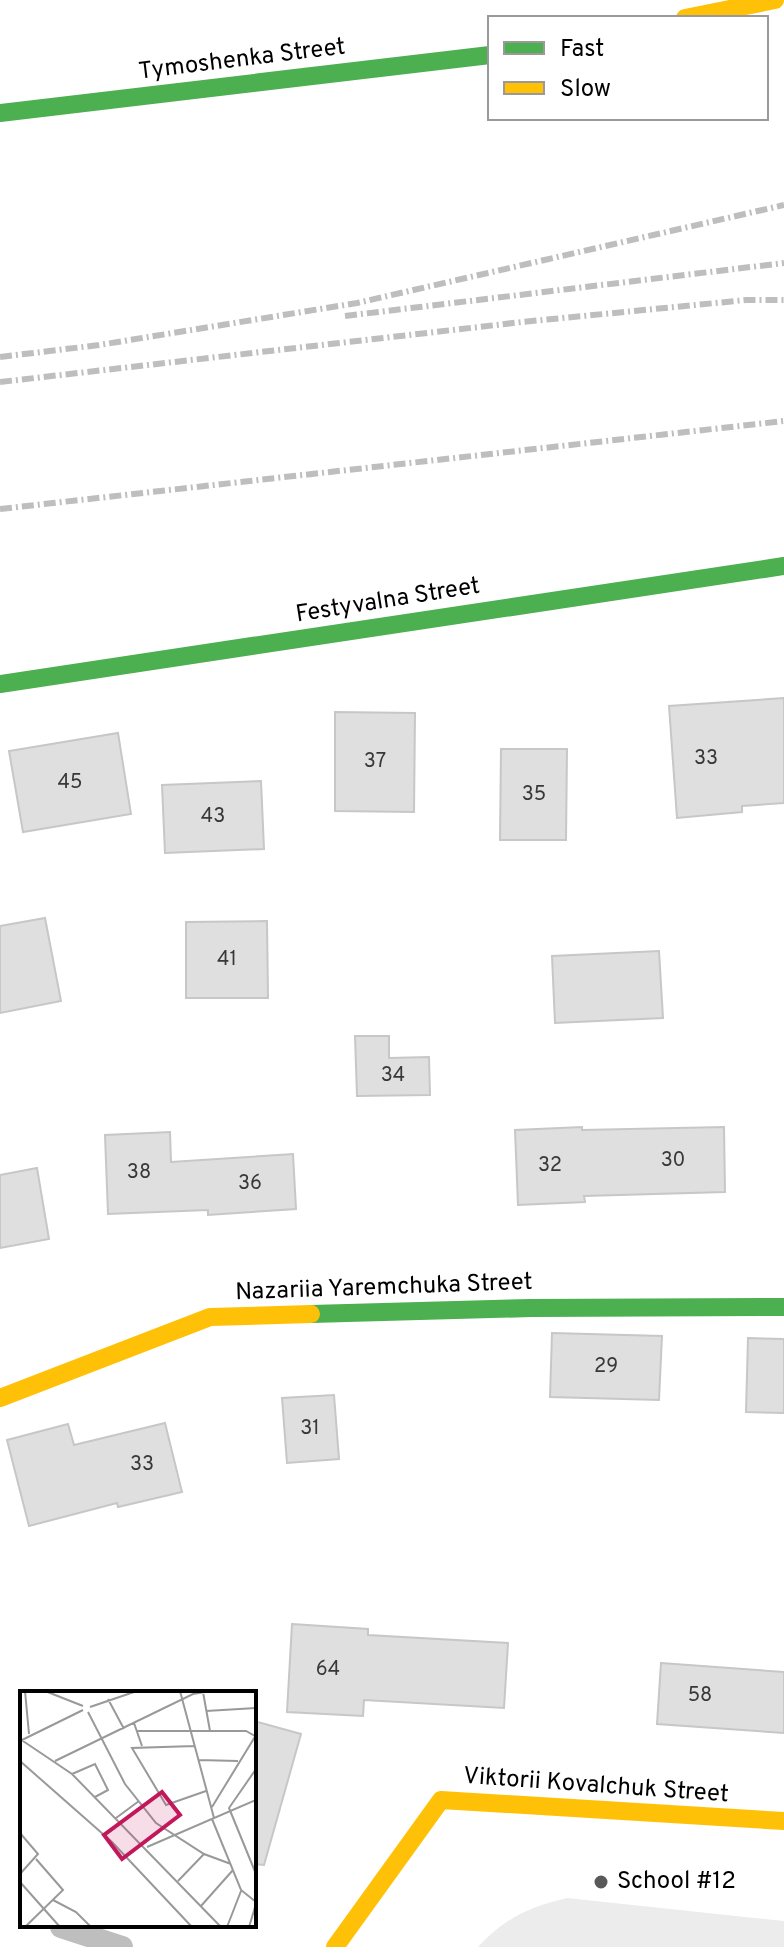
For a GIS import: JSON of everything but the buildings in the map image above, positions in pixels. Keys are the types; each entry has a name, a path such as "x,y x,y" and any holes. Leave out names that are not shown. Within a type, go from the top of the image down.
{"main road":[{"path":"695,16 775,0"},
{"name":"Tymoshenka Street","path":"0,113 488,55"},
{"name":"Festyvalna Street","path":"0,684 784,566"},
{"name":"Nazariia Yaremchuka Street","path":"0,1398 210,1317 531,1308 784,1307"},
{"name":"Viktorii Kovalchuk Street","path":"335,1947 441,1800 784,1821"}],"lane":[{"path":"61,1927 122,1947"}],"shaded area":[{"path":"567,1898 784,1921 784,1947 478,1947 518,1915"}],"railway":[{"path":"0,357 99,345 357,303 784,205"},
{"path":"345,316 784,263"},
{"path":"0,382 522,322 746,300 784,300"},
{"path":"0,509 784,421"}],"traffic: fast":[{"path":"0,113 488,55"},
{"path":"0,684 784,566"},
{"path":"311,1314 531,1308 784,1307"}],"traffic: slow":[{"path":"695,16 775,0"},
{"path":"0,1398 210,1317 311,1314"},
{"path":"335,1947 441,1800 784,1821"}],"place":[{"name":"School #12","path":"601,1882"}]}
